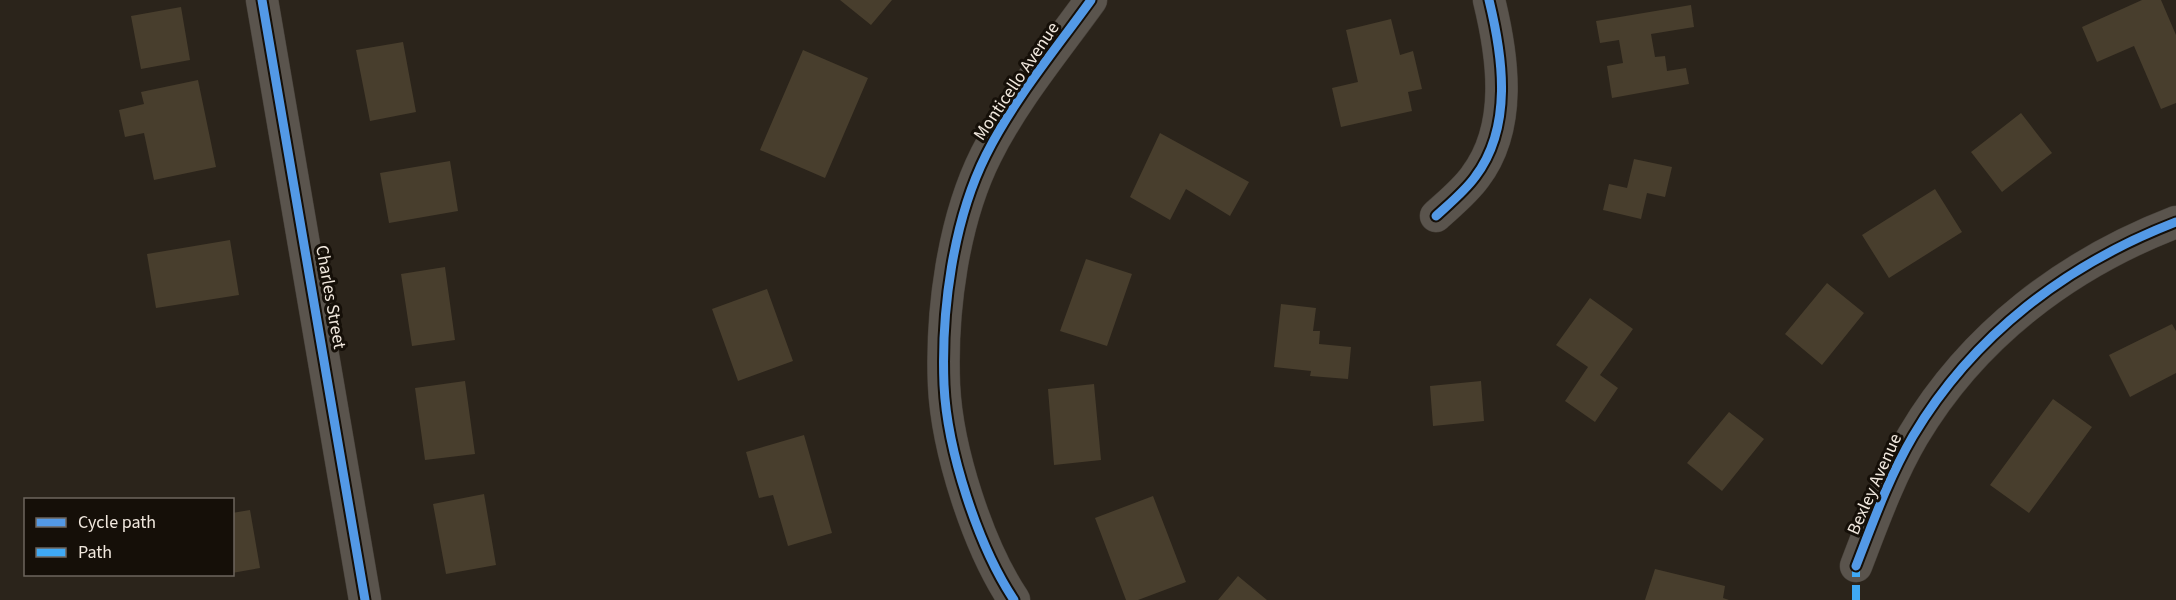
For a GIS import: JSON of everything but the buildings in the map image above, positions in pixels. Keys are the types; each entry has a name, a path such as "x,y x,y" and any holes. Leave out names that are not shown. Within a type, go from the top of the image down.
{"street":[{"name":"Charles Street","path":"262,0 365,600"},
{"name":"Monticello Avenue","path":"1014,600 989,556 966,490 950,425 944,386 953,259 969,194 987,153 1018,103 1091,0"},
{"path":"1436,216 1475,177 1496,135 1501,95 1501,63 1489,0"},
{"name":"Bexley Avenue","path":"1856,566 1879,505 1912,437 1959,369 2020,310 2085,264 2176,222"}],"marked path":[{"path":"1856,566 1856,600"}],"cycle path":[{"path":"262,0 365,600"},
{"path":"1014,600 988,553 977,525 951,438 944,385 947,297 957,237 965,208 986,155 1009,114 1091,0"},
{"path":"1436,216 1475,177 1487,157 1495,136 1500,114 1501,68 1489,0"},
{"path":"1856,566 1904,452 1937,400 1964,366 2026,307 2061,282 2097,259 2176,222"}]}
